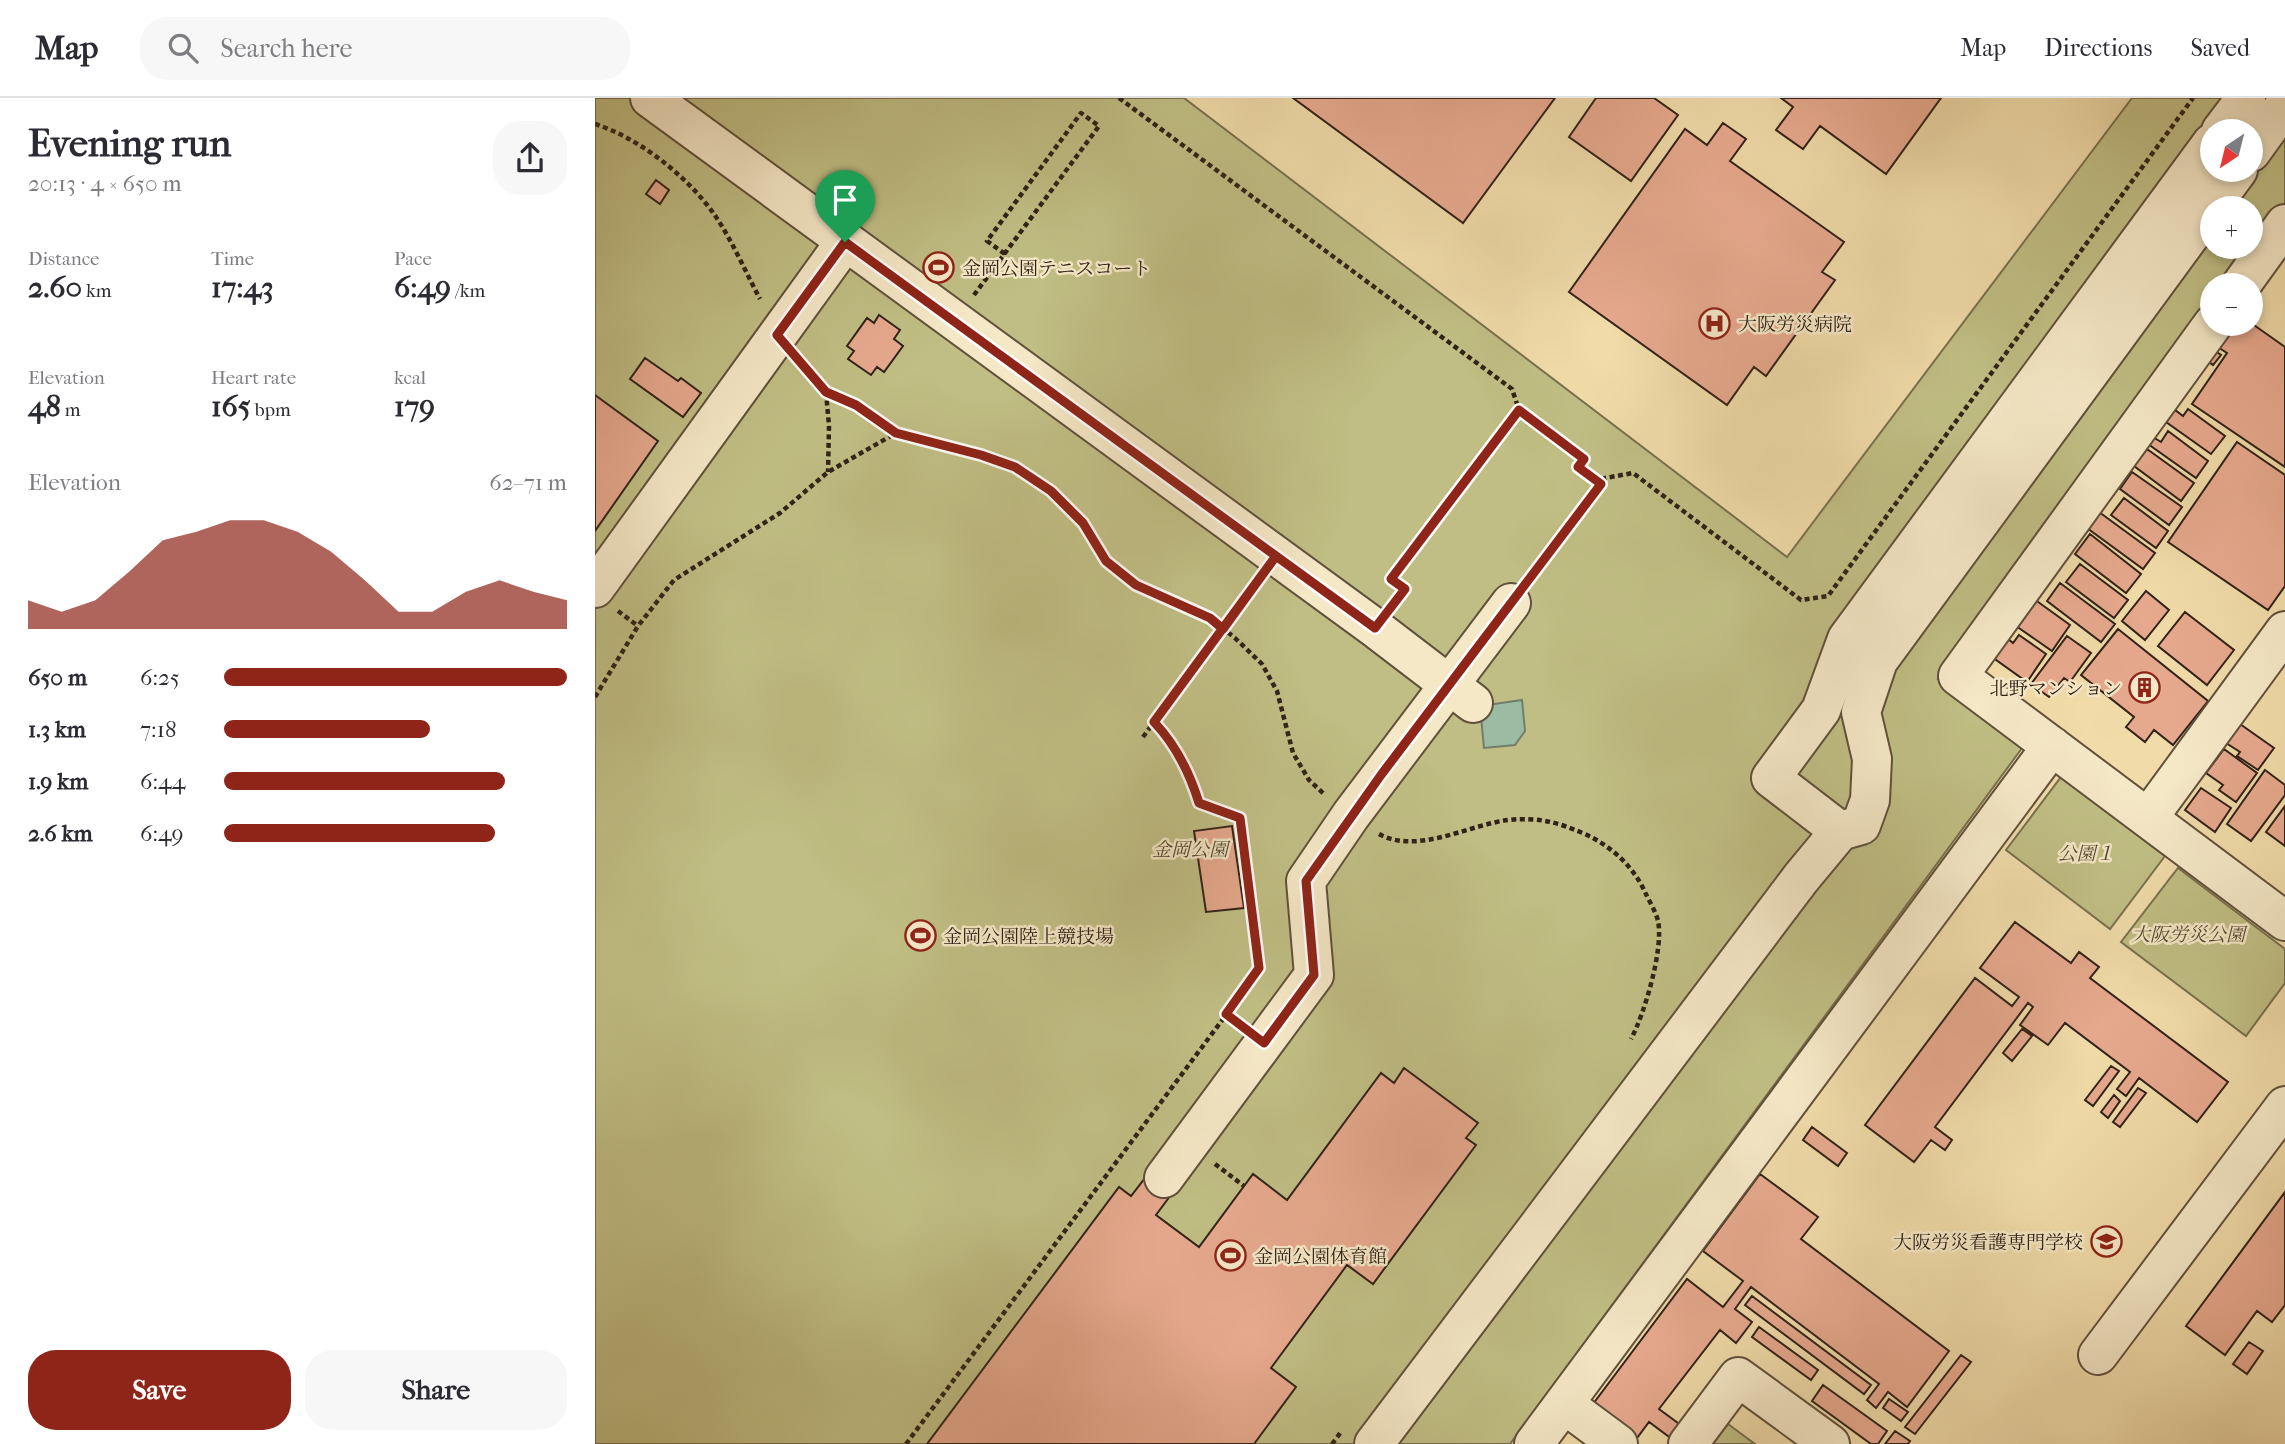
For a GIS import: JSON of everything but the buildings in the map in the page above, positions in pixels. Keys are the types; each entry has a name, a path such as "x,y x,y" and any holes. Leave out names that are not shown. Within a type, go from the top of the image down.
{"street":[{"path":"650,98 1375,628 1461,694"},
{"path":"2230,119 2246,98"},
{"path":"2263,135 2285,105"},
{"path":"1840,831 1771,778 1821,710 1847,639 2200,159"},
{"path":"1360,1433 1840,831 1861,825 1870,800 1872,759 1861,712 1878,661 2229,182"},
{"path":"2250,273 2285,225"},
{"path":"595,588 845,242"},
{"path":"2204,336 1958,676 2285,921"},
{"path":"1164,1178 1314,975 1306,881 1351,815 1461,694 1511,603"},
{"path":"2148,818 2282,641"},
{"path":"1534,1444 2052,746"},
{"path":"2098,1355 2285,1106"},
{"path":"1688,1444 1738,1377 1830,1444"},
{"path":"1564,1404 1618,1444"}],"path":[{"path":"1119,98 1512,389 1519,410 1584,459 1578,467 1601,484"},
{"path":"1511,603 1605,478 1633,473 1801,600 1828,596 2193,98"},
{"path":"955,321 1005,254 1099,126 1081,113 987,241 1005,254"},
{"path":"595,124 642,145 671,167 713,213 777,335 826,392 856,405 896,433 981,455 1015,467 1051,491 1083,523 1106,561 1136,585 1210,618 1262,664 1277,691 1293,753 1309,780 1351,815 1387,839 1411,843 1508,820 1553,820 1593,838 1619,856 1639,880 1658,922 1655,971 1633,1037 1625,1048"},
{"path":"826,392 829,426 828,472"},
{"path":"1375,628 1405,589 1391,579 1519,410"},
{"path":"595,697 638,626 674,580 780,513 828,472 896,433"},
{"path":"1143,737 1276,556"},
{"path":"906,1444 1259,968 1240,818 1199,803 1166,734 1154,722"},
{"path":"1226,1014 1264,1043"},
{"path":"1215,1164 1244,1186"},
{"path":"1332,1444 1360,1433"}],"green space":[{"name":"金岡公園","path":"595,98 1184,98 1787,557 2132,98 2271,98 2285,108 2285,206 2263,236 2263,196 2200,196 2200,259 2246,259 2236,273 2200,273 2200,322 1938,679 2025,744 1510,1444 595,1444"},
{"name":"公園１","path":"2061,777 2165,856 2110,929 2006,850"},
{"name":"大阪労災公園","path":"2178,868 2285,949 2285,983 2246,1036 2121,942"},
{"path":"1728,1424 1755,1444 1713,1444"}],"shaded area":[{"path":"1522,700 1525,731 1515,745 1484,748 1480,706"}],"place":[{"name":"金岡公園テニスコート","path":"939,268"},
{"name":"大阪労災病院","path":"1715,324"},
{"name":"北野マンション","path":"2145,688"},
{"name":"金岡公園陸上競技場","path":"920,936"},
{"name":"大阪労災看護専門学校","path":"2106,1242"},
{"name":"金岡公園体育館","path":"1231,1256"}],"route":[{"path":"845,242 777,335 826,392 856,405 896,433 981,455 1015,467 1051,491 1083,523 1106,561 1136,585 1210,618 1223,629 1276,556 1375,628 1405,589 1391,579 1519,410 1584,459 1578,467 1601,484 1351,815 1306,881 1314,975 1264,1043 1226,1014 1259,968 1240,818 1199,803 1166,734 1154,722 1223,629 1276,556 845,242"}]}
